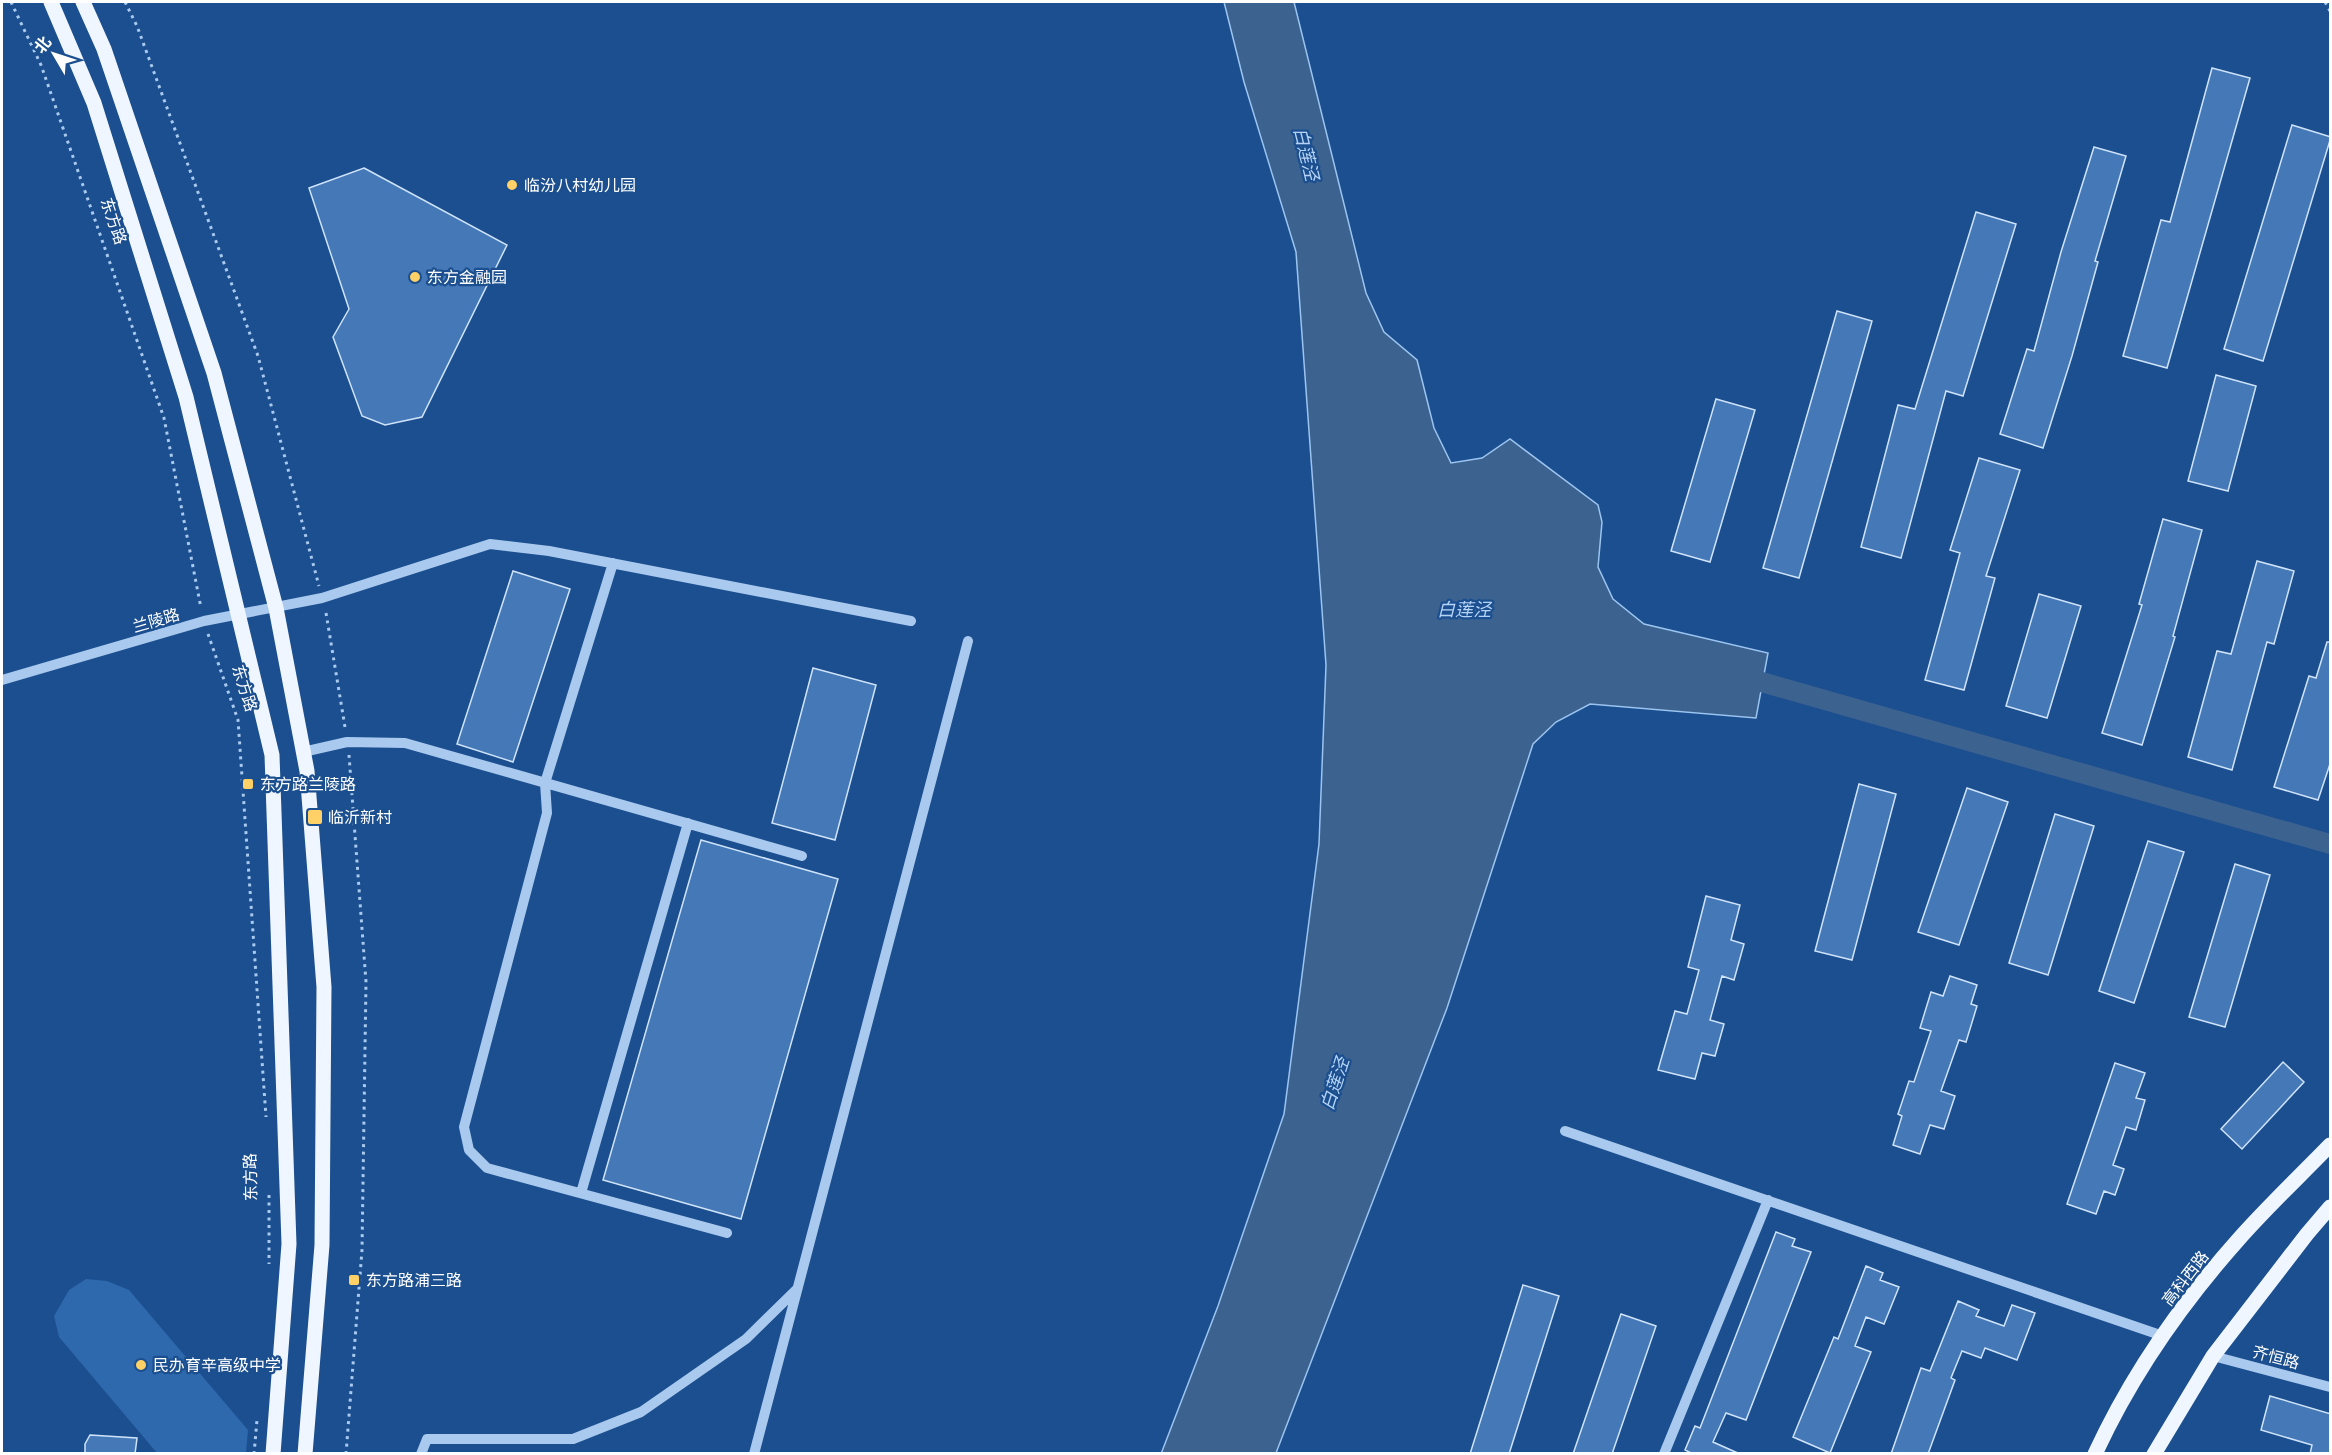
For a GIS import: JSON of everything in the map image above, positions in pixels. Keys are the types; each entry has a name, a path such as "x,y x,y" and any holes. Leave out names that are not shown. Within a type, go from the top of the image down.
{"main road":[{"name":"东方路","path":"51,2 94,104 186,397 236,613 272,755 289,1244 273,1454"},
{"path":"83,2 104,49 214,372 276,608 303,752 324,987 322,1245 305,1454"},
{"name":"高科西路","path":"2095,1454 2117,1405 2163,1336 2237,1241 2331,1145"},
{"path":"2154,1454 2213,1356 2307,1234 2331,1208"}],"street":[{"name":"兰陵路","path":"2,680 204,621 322,598 490,544 549,551 911,621"},
{"path":"613,563 546,783 547,813 464,1127 469,1150 487,1168 727,1233"},
{"path":"754,1454 968,640"},
{"path":"303,752 347,742 405,743 802,856"},
{"path":"581,1193 688,823"},
{"path":"1565,1131 2163,1336"},
{"path":"1664,1454 1768,1200"},
{"path":"421,1454 427,1439 573,1439 641,1412 746,1339 797,1289"},
{"name":"齐恒路","path":"2213,1356 2331,1387"}],"path":[{"name":"东方路","path":"11,2 41,65 164,418 204,621 238,720 266,1119"},
{"path":"2325,2 2331,11"},
{"name":"东方路","path":"269,1189 269,1269"},
{"path":"254,1454 257,1419"}],"shaded area":[{"path":"86,1279 107,1281 129,1290 248,1430 246,1453 157,1453 59,1337 54,1316 69,1290"}],"water":[{"name":"白莲泾","path":"1224,2 1294,2 1366,293 1384,332 1417,360 1434,428 1451,463 1482,458 1510,439 1598,505 1602,522 1598,567 1613,599 1644,624 1768,653 1756,718 1590,704 1556,722 1533,744 1447,1008 1276,1453 1161,1454 1218,1306 1284,1114 1319,844 1326,665 1296,252 1244,82"}],"building":[{"path":"2212,68 2250,78 2167,368 2123,356 2161,220 2170,222"},
{"path":"2292,125 2331,137 2263,361 2224,349"},
{"path":"2094,147 2126,156 2095,261 2098,262 2072,356 2043,448 2000,434 2027,349 2034,351 2061,252"},
{"name":"东方金融园","path":"364,168 507,245 422,417 385,425 362,416 333,337 349,309 309,188"},
{"path":"1976,212 2016,224 1963,396 1946,391 1901,558 1861,547 1898,405 1915,409"},
{"path":"1837,311 1872,321 1799,578 1763,568"},
{"path":"2216,375 2256,386 2228,491 2188,481"},
{"path":"1716,399 1755,410 1710,562 1671,551"},
{"path":"1979,458 2020,470 1986,576 1995,578 1964,690 1925,680 1960,553 1950,550"},
{"path":"2163,519 2202,530 2173,636 2175,637 2142,745 2102,733 2142,605 2139,604"},
{"path":"2257,561 2294,571 2274,644 2267,642 2232,770 2188,757 2217,651 2231,654"},
{"path":"513,571 570,589 513,762 457,744"},
{"path":"2039,594 2081,606 2047,718 2006,706"},
{"path":"2327,642 2331,642 2331,761 2318,800 2274,787 2309,676 2316,678"},
{"path":"813,668 876,685 835,840 772,823"},
{"path":"1859,784 1896,794 1852,960 1815,951"},
{"path":"1967,788 2008,802 1959,945 1918,932"},
{"path":"2055,814 2094,826 2048,975 2009,963"},
{"path":"701,840 838,879 741,1219 603,1180"},
{"path":"2148,841 2184,852 2134,1003 2099,991"},
{"path":"2235,864 2270,875 2225,1027 2189,1017"},
{"path":"1706,896 1740,905 1731,940 1744,944 1734,980 1722,976 1710,1020 1724,1024 1715,1056 1702,1053 1695,1079 1658,1070 1675,1011 1687,1014 1699,970 1688,967"},
{"path":"1950,976 1977,985 1971,1004 1977,1006 1966,1042 1959,1040 1941,1091 1955,1096 1944,1129 1930,1125 1920,1154 1893,1145 1902,1116 1898,1114 1909,1081 1914,1082 1931,1031 1920,1028 1931,992 1943,996"},
{"path":"2283,1062 2304,1082 2242,1149 2221,1129"},
{"path":"2115,1063 2145,1073 2136,1098 2145,1100 2136,1130 2126,1127 2113,1165 2124,1169 2115,1195 2104,1191 2096,1214 2067,1204"},
{"path":"1776,1232 1795,1239 1792,1246 1811,1252 1746,1420 1726,1413 1713,1442 1740,1454 1693,1454 1685,1450 1695,1426 1700,1428"},
{"path":"1866,1266 1883,1273 1880,1280 1899,1287 1884,1324 1866,1317 1855,1346 1871,1352 1830,1453 1793,1437 1834,1337 1838,1339"},
{"path":"1523,1285 1559,1296 1509,1454 1470,1454"},
{"path":"1958,1301 1979,1310 1976,1316 2004,1326 2012,1305 2035,1313 2017,1360 1985,1348 1981,1358 1962,1351 1951,1378 1955,1380 1928,1454 1891,1454 1921,1368 1930,1371"},
{"path":"1621,1314 1656,1326 1612,1454 1573,1454"},
{"path":"2270,1396 2331,1414 2331,1454 2310,1454 2312,1445 2261,1430"},
{"path":"90,1435 137,1438 135,1454 85,1454 85,1444"}],"waterway":[{"path":"1737,675 2330,844"}],"place":[{"name":"临汾八村幼儿园","path":"512,185"},
{"name":"东方金融园","path":"415,277"},
{"name":"东方路兰陵路","path":"248,784"},
{"name":"临沂新村","path":"315,817"},
{"name":"东方路浦三路","path":"354,1280"},
{"name":"民办育辛高级中学","path":"141,1365"}]}
